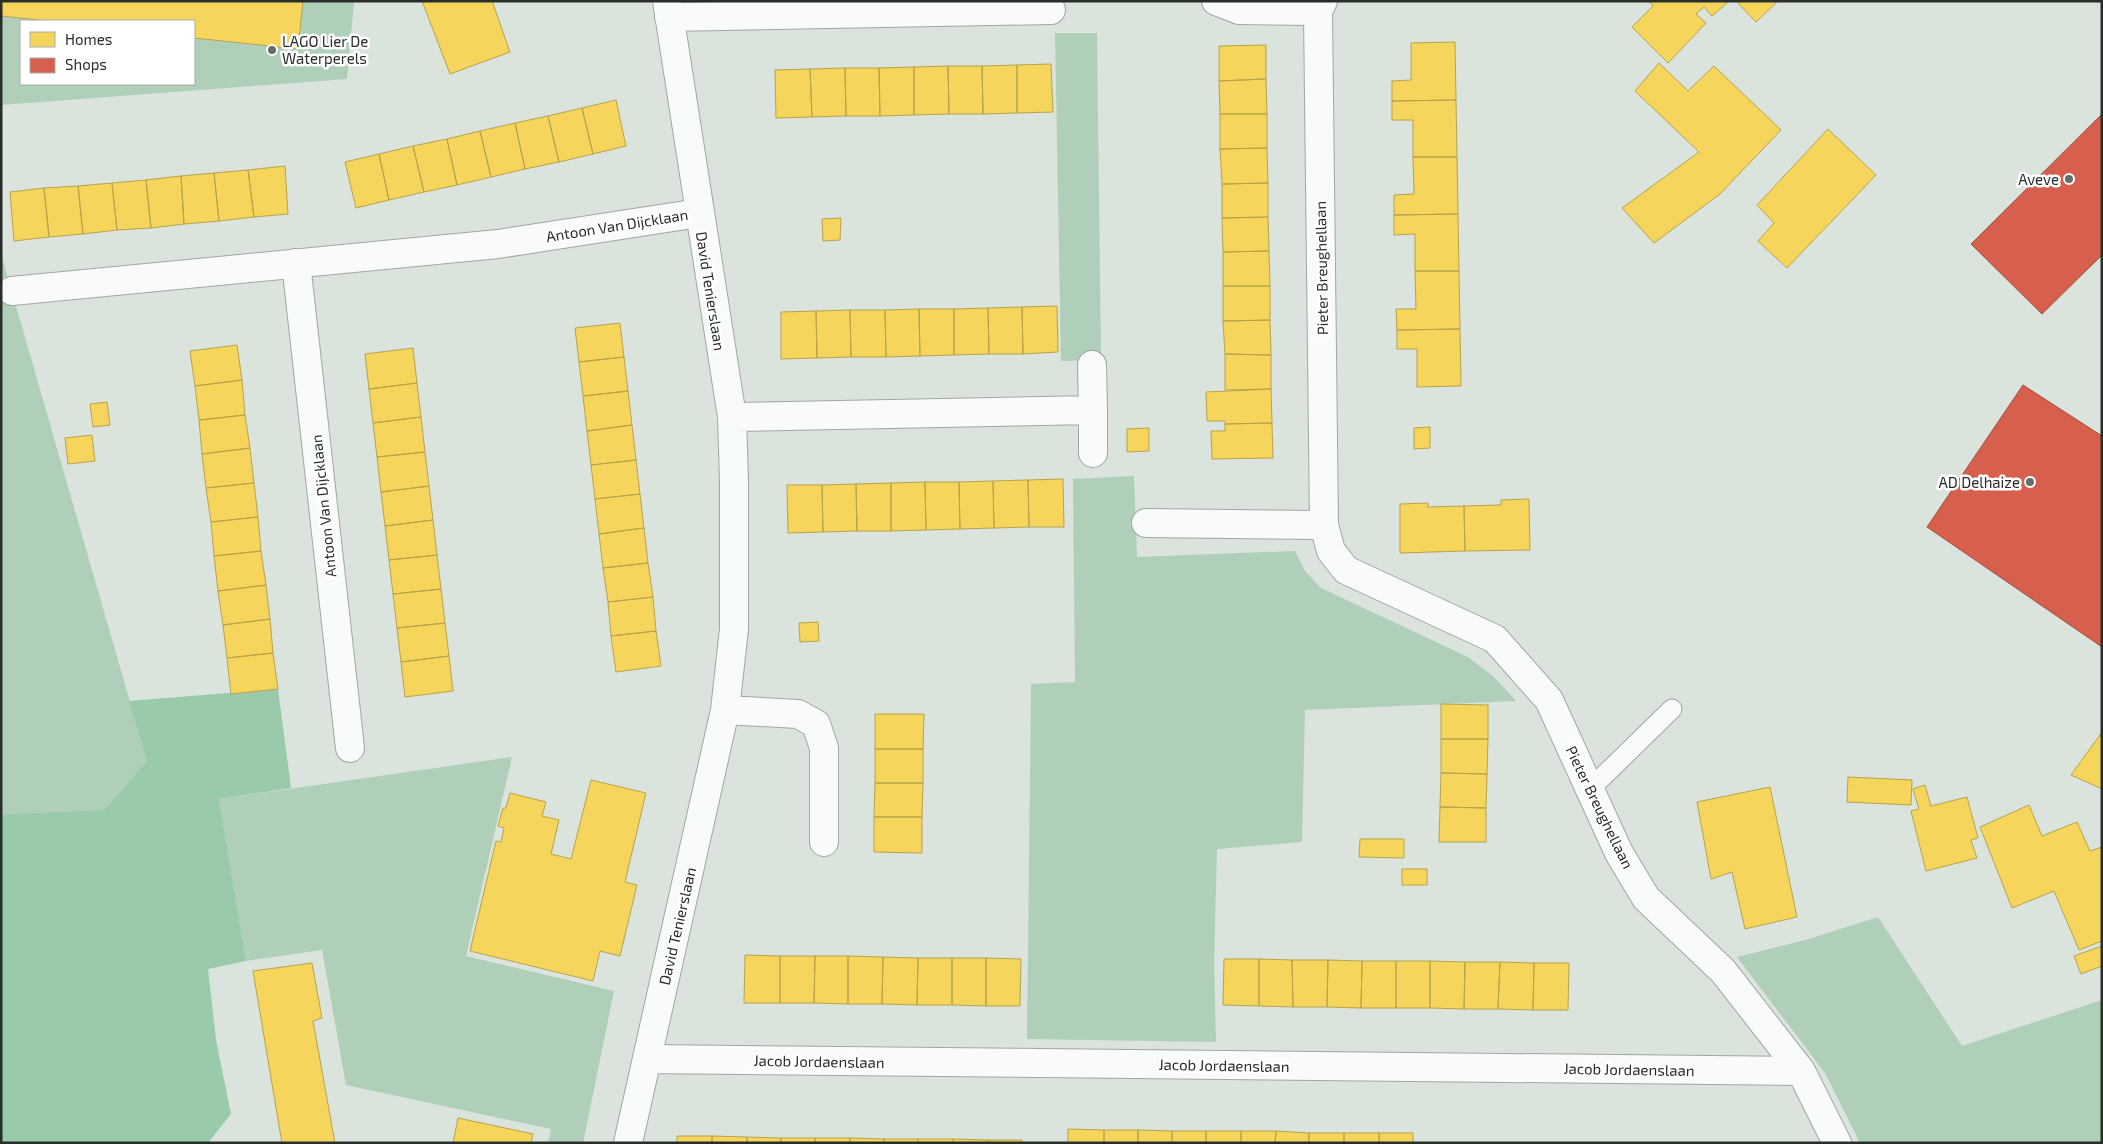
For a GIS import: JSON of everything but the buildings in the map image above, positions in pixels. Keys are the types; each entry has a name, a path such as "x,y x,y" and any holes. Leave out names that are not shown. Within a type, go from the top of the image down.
{"street":[{"name":"Pieter Breughellaan","path":"1216,1 1239,10 1321,6 1324,525 1331,551 1346,570 1495,639 1549,700 1619,852 1646,898 1723,971 1801,1071 1837,1143"},
{"name":"David Tenierslaan","path":"628,1143 725,710 734,629 732,417 668,9 1051,10"},
{"name":"Antoon Van Dijcklaan","path":"12,291 498,244 699,213"},
{"name":"Antoon Van Dijcklaan","path":"296,263 350,748"},
{"path":"1092,365 1093,453"},
{"path":"732,417 1093,410"},
{"path":"1146,523 1324,525"},
{"path":"725,710 798,714 816,724 824,748 824,842"},
{"name":"Jacob Jordaenslaan","path":"647,1059 1801,1071"}],"lane":[{"path":"1590,789 1672,709"}],"green space":[{"name":"LAGO Lier De Waterperels","path":"1,1 354,1 347,79 1,105"},
{"path":"1055,33 1097,33 1101,360 1061,361"},
{"path":"1,254 147,761 104,810 1,814"},
{"path":"1134,476 1137,557 1295,551 1305,571 1321,588 1468,657 1494,677 1516,701 1305,710 1302,842 1217,849 1214,963 1216,1042 1027,1039 1031,684 1075,682 1073,479"},
{"path":"278,689 291,788 219,799 246,961 208,969 216,1040 231,1114 208,1143 1,1143 1,814 104,810 147,761 129,701"},
{"path":"512,757 466,956 614,991 583,1143 548,1143 551,1129 346,1085 322,950 246,961 219,799"},
{"path":"1878,917 1962,1046 2102,1000 2102,1143 1860,1143 1825,1073 1737,957 1809,939"}],"place":[{"name":"LAGO Lier De Waterperels","path":"272,50"},
{"name":"Aveve","path":"2069,179"},
{"name":"AD Delhaize","path":"2030,482"}]}
